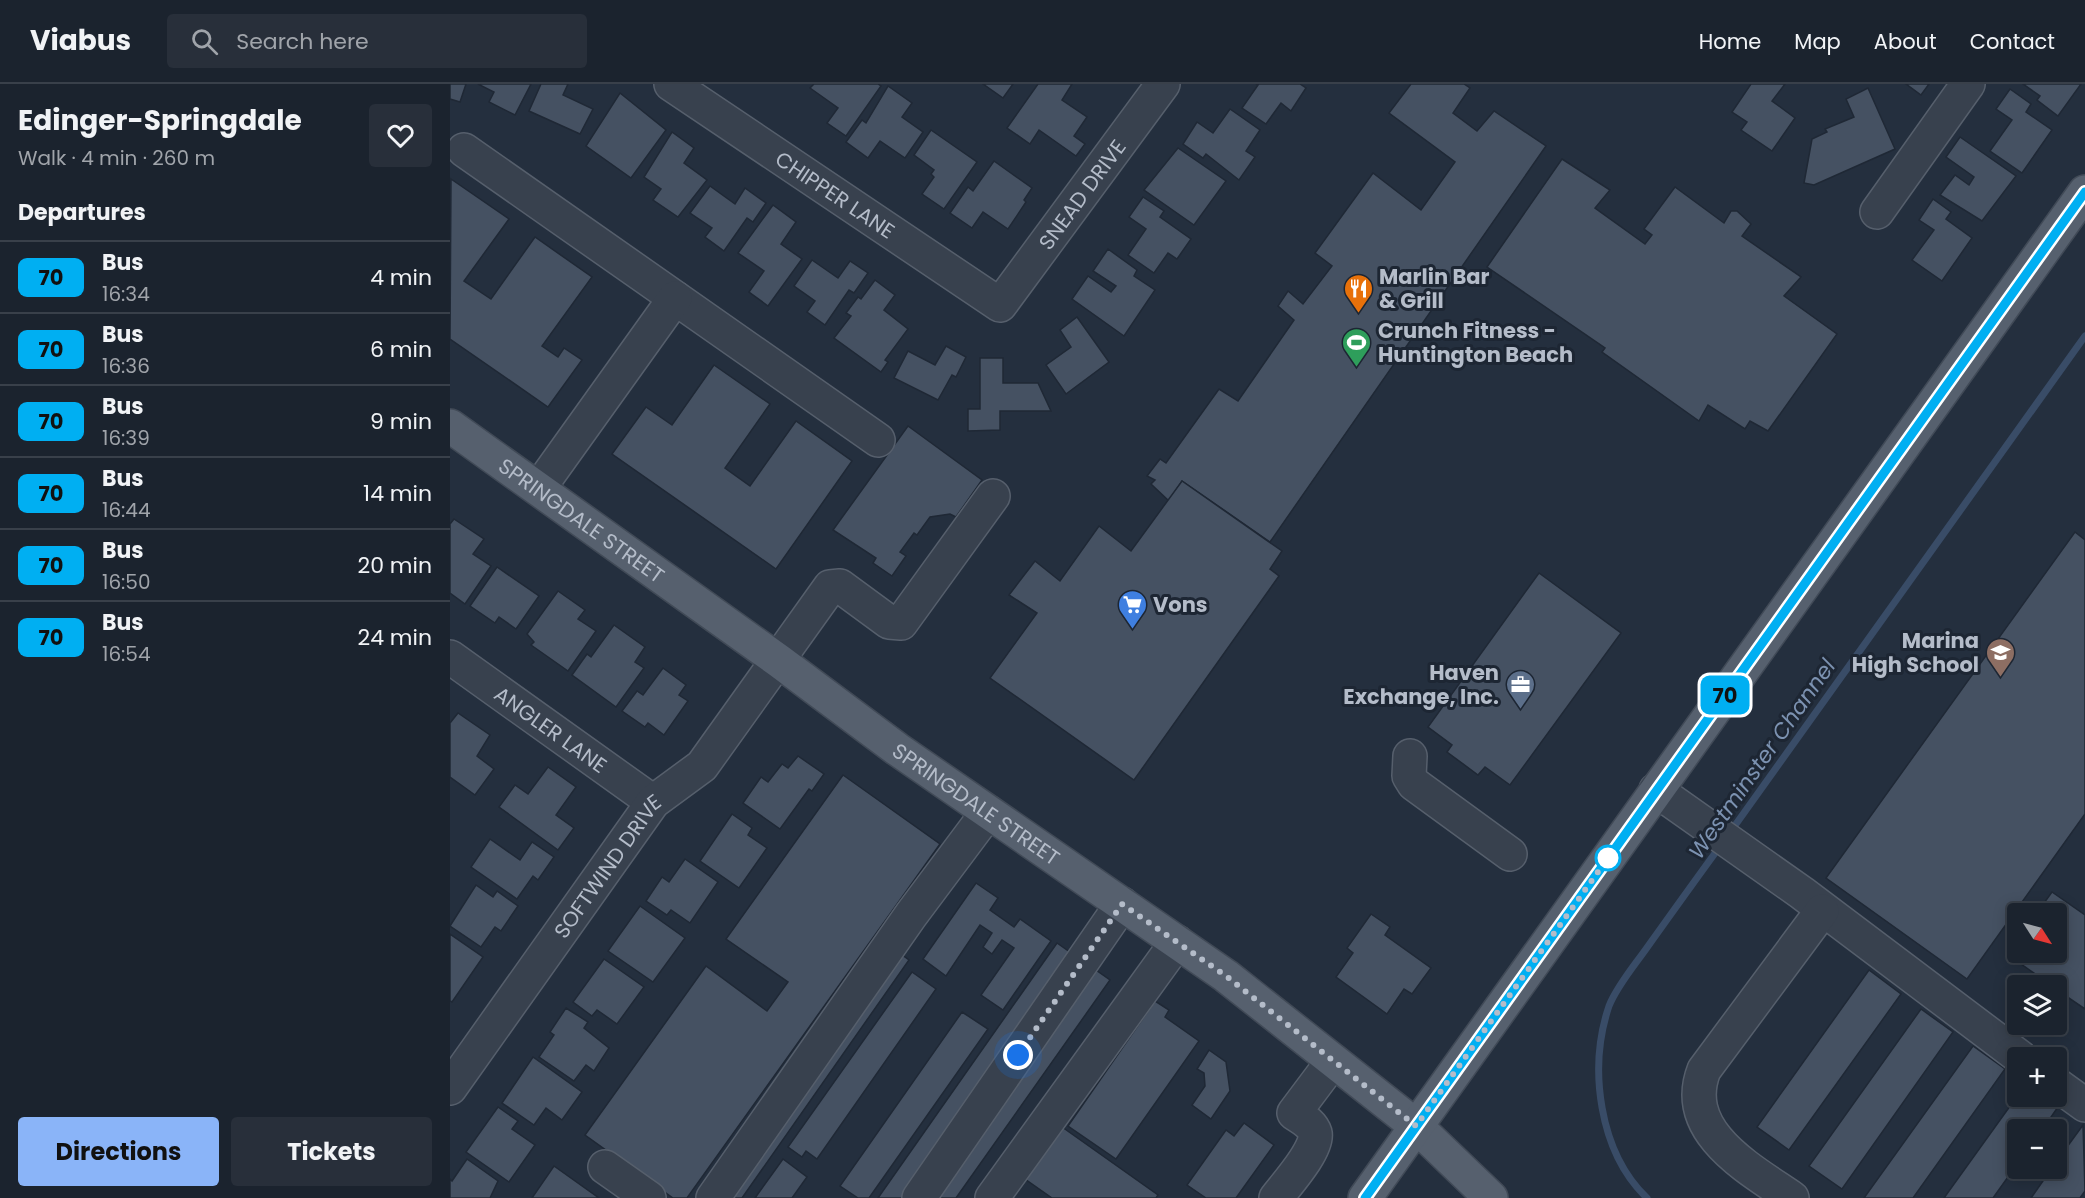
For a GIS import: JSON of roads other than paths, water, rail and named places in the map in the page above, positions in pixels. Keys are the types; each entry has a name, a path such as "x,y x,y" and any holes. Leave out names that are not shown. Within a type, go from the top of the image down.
{"main road":[{"path":"1365,1198 2085,192"},
{"name":"SPRINGDALE STREET","path":"450,426 779,661 897,749 1226,976 1416,1126 1491,1198"}],"street":[{"name":"CHIPPER LANE","path":"671,84 1000,306"},
{"path":"1877,213 1968,84"},
{"name":"SNEAD DRIVE","path":"1000,306 1157,86"},
{"path":"465,150 878,440"},
{"path":"538,488 675,298"},
{"name":"SOFTWIND DRIVE","path":"450,1088 653,802 702,766 830,587 840,586 889,622 901,623 993,496"},
{"name":"ANGLER LANE","path":"450,657 653,802"},
{"path":"1410,756 1409,776 1414,784 1509,854"},
{"path":"1656,790 1770,870 2007,1048"},
{"path":"713,1198 911,915 988,812"},
{"path":"919,1198 1122,904"},
{"path":"1792,1198 1733,1156 1719,1143 1705,1120 1699,1089 1704,1070 1822,910"},
{"path":"993,1198 1177,942"},
{"path":"1276,1198 1314,1147 1316,1134 1310,1125 1294,1113 1333,1061"},
{"path":"2067,1092 2085,1105"},
{"path":"605,1167 649,1198"}],"waterway":[{"name":"Westminster Channel","path":"1731,831 2085,336"},
{"name":"Westminster Channel","path":"1647,1198 1631,1179 1608,1133 1599,1082 1599,1056 1603,1030 1609,1006 1621,984 1721,845"}],"place":[{"name":"Marlin Bar & Grill","path":"1358,314"},
{"name":"Crunch Fitness - Huntington Beach","path":"1357,368"},
{"name":"Vons","path":"1132,630"},
{"name":"Marina High School","path":"2000,678"},
{"name":"Haven Exchange, Inc.","path":"1520,710"}]}
